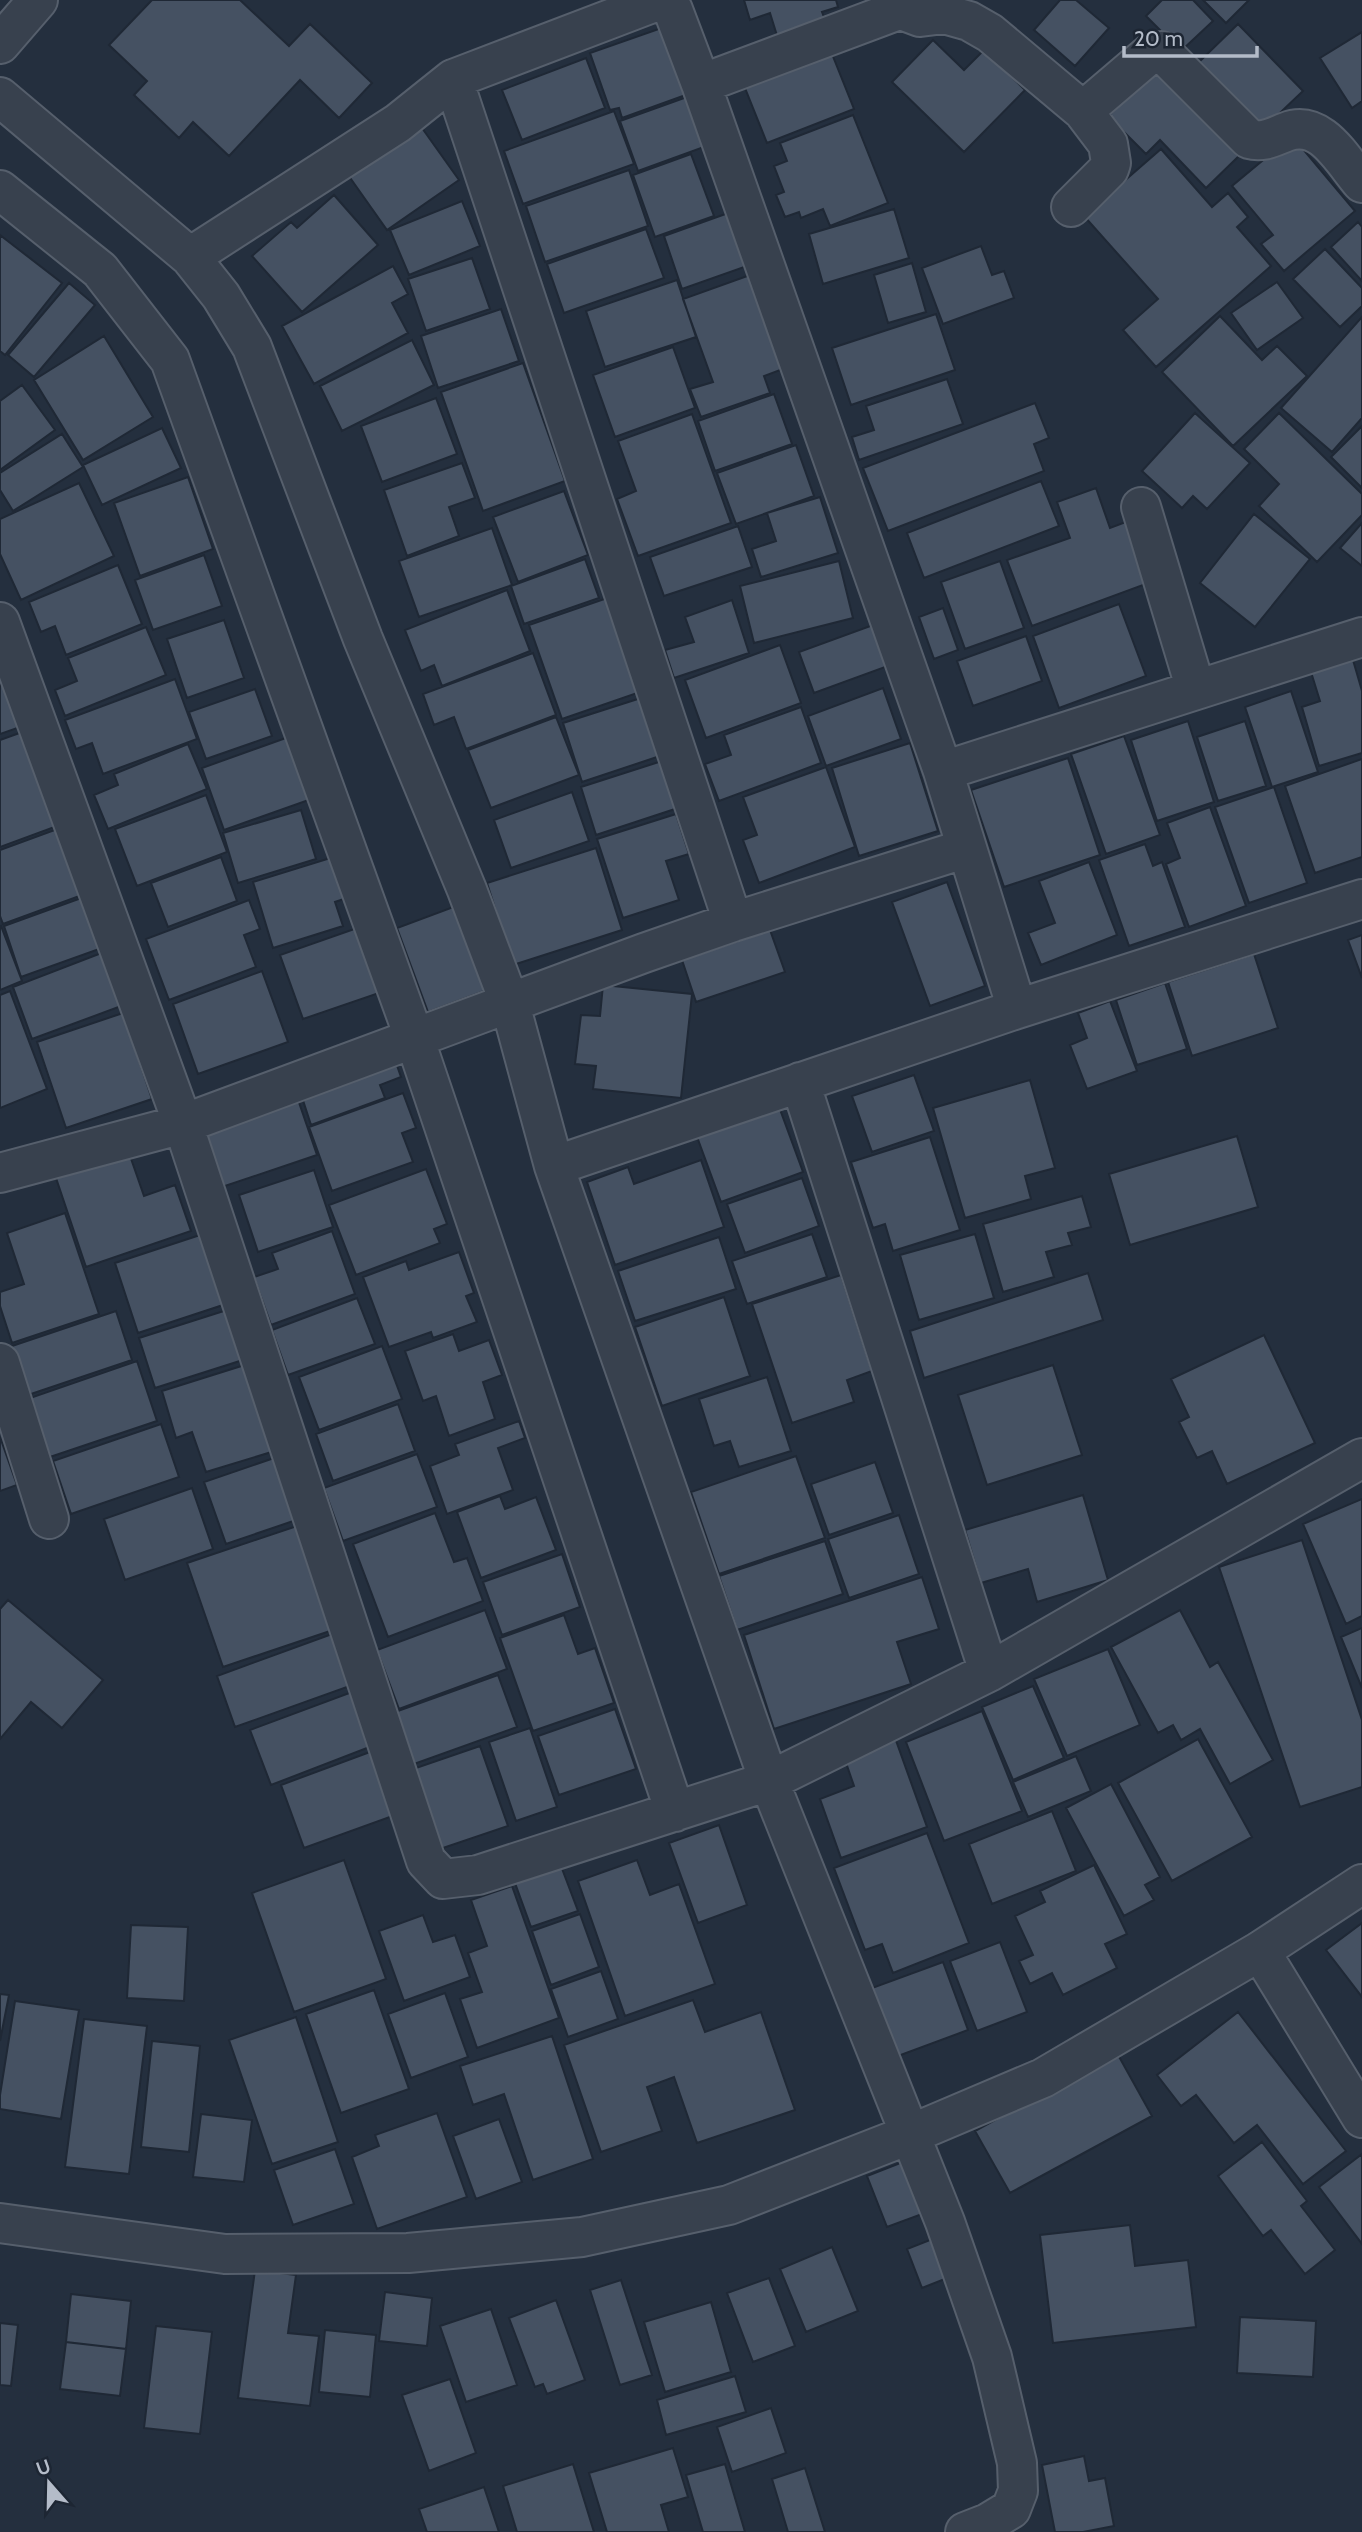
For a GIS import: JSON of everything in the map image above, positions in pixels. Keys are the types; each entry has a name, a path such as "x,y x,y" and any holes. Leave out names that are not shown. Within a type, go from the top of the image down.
{"street":[{"path":"0,44 38,0"},
{"path":"190,257 398,123 453,79 655,2 673,10 943,771 1017,1009"},
{"path":"701,84 896,11 904,10 920,17 949,15 969,21 990,33 1083,111 1108,144 1111,163 1109,169 1071,207"},
{"path":"1083,111 1151,54 1161,51 1249,139 1258,142 1297,127 1310,129 1323,136 1362,183"},
{"path":"453,79 733,922"},
{"path":"0,97 190,257 221,296 252,347 363,639 467,891 510,1004 554,1166 769,1781 911,2134 992,2357 1017,2463 1018,2491 1011,2509 988,2523 965,2532"},
{"path":"0,190 100,270 170,360 414,1037 675,1812"},
{"path":"1141,507 1196,690"},
{"path":"0,622 183,1124 426,1861 443,1880 478,1875 769,1781 989,1672 1362,1458"},
{"path":"943,771 1362,637"},
{"path":"0,1173 183,1124 733,922 967,848"},
{"path":"554,1166 1017,1009 1362,899"},
{"path":"800,1082 989,1672"},
{"path":"0,1363 49,1519"},
{"path":"0,2223 225,2254 408,2253 582,2237 729,2205 911,2134 1043,2078 1260,1951 1362,1884"},
{"path":"1260,1951 1362,2118"}],"building":[{"path":"152,0 240,0 289,46 310,24 372,83 339,118 300,80 229,156 193,122 179,138 134,95 147,81 109,45"},
{"path":"744,0 836,0 838,7 822,12 827,25 779,42 770,13 750,20"},
{"path":"1060,0 1076,0 1109,28 1075,66 1034,30"},
{"path":"1162,0 1193,0 1213,21 1181,51 1146,16"},
{"path":"1203,0 1249,0 1226,23"},
{"path":"1238,24 1303,91 1263,129 1198,63"},
{"path":"670,25 694,92 622,118 619,108 610,110 590,53"},
{"path":"1362,32 1362,101 1352,108 1320,58"},
{"path":"933,40 964,70 984,50 1025,90 964,152 892,82"},
{"path":"828,44 854,109 767,143 741,78"},
{"path":"586,58 605,108 522,140 502,90"},
{"path":"1159,67 1242,153 1206,188 1160,140 1146,154 1108,116"},
{"path":"698,93 715,143 638,171 620,121"},
{"path":"614,111 634,164 523,204 504,151"},
{"path":"853,115 888,203 830,226 823,209 801,218 799,212 785,217 776,195 784,192 774,166 787,161 780,143"},
{"path":"417,121 459,180 387,230 346,172"},
{"path":"1292,136 1355,211 1284,271 1261,244 1273,235 1232,186"},
{"path":"1161,149 1212,207 1228,193 1248,217 1237,227 1271,266 1156,367 1123,330 1158,299 1084,216"},
{"path":"691,154 714,216 655,237 633,175"},
{"path":"629,170 648,226 545,262 526,206"},
{"path":"334,195 378,245 302,312 252,256 291,222 297,228"},
{"path":"462,201 480,246 409,275 390,230"},
{"path":"894,209 909,258 823,284 809,234"},
{"path":"731,212 750,265 682,289 664,236"},
{"path":"1358,222 1362,227 1362,281 1331,247"},
{"path":"646,229 664,278 564,313 547,264"},
{"path":"0,235 62,283 5,355 0,351"},
{"path":"981,246 992,275 1004,271 1014,298 943,324 922,268"},
{"path":"1325,249 1362,288 1362,306 1340,327 1293,279"},
{"path":"472,258 490,309 426,331 408,279"},
{"path":"912,263 926,312 888,323 874,275"},
{"path":"393,266 408,294 392,303 408,333 314,384 282,326"},
{"path":"750,275 783,369 764,376 770,393 701,417 690,389 713,382 683,299"},
{"path":"677,280 696,337 605,367 586,311"},
{"path":"1277,282 1303,318 1257,350 1231,313"},
{"path":"69,283 95,305 34,377 8,355"},
{"path":"501,309 519,361 438,388 421,336"},
{"path":"936,314 955,370 851,405 832,348"},
{"path":"1220,316 1262,360 1277,346 1307,376 1233,446 1162,372"},
{"path":"1362,317 1362,418 1332,452 1281,408"},
{"path":"104,336 153,417 83,460 34,380"},
{"path":"412,340 434,385 342,431 320,386"},
{"path":"673,347 695,408 615,437 593,375"},
{"path":"523,363 565,481 483,511 441,392"},
{"path":"947,379 963,424 859,460 852,437 874,430 866,406"},
{"path":"22,385 55,430 0,470 0,401"},
{"path":"774,394 792,444 715,471 698,421"},
{"path":"436,398 457,454 382,482 361,426"},
{"path":"1035,403 1049,438 1034,444 1044,471 888,531 863,468"},
{"path":"1195,413 1250,463 1207,509 1193,496 1182,508 1142,471"},
{"path":"1279,413 1362,494 1362,515 1317,562 1259,506 1279,484 1244,449"},
{"path":"692,414 731,523 638,556 617,499 636,491 618,441"},
{"path":"1362,426 1362,488 1331,457"},
{"path":"162,428 181,468 102,505 83,465"},
{"path":"62,434 83,467 13,511 0,490 0,473"},
{"path":"796,445 814,496 736,524 717,473"},
{"path":"462,463 475,498 449,507 459,536 407,556 384,490"},
{"path":"188,477 213,549 140,576 114,503"},
{"path":"1041,481 1059,526 924,578 907,533"},
{"path":"79,483 114,556 21,600 0,554 0,519"},
{"path":"1096,488 1110,528 1131,520 1154,581 1032,626 1007,560 1070,538 1057,502"},
{"path":"564,491 588,555 518,582 493,517"},
{"path":"820,497 838,553 761,577 752,549 776,541 767,513"},
{"path":"1254,514 1310,559 1255,627 1200,583"},
{"path":"1362,523 1362,566 1340,548"},
{"path":"738,526 752,567 664,596 650,557"},
{"path":"492,528 512,585 419,617 399,561"},
{"path":"204,555 222,606 153,630 135,580"},
{"path":"585,559 599,598 524,624 511,586"},
{"path":"839,561 853,618 754,643 740,586"},
{"path":"1000,561 1024,628 965,649 941,582"},
{"path":"118,565 142,624 66,655 55,626 41,632 29,602"},
{"path":"507,590 530,651 442,686 434,665 421,671 405,630"},
{"path":"613,596 646,690 562,719 529,625"},
{"path":"732,600 749,653 674,678 665,650 694,642 685,617"},
{"path":"1119,604 1146,676 1059,708 1033,636"},
{"path":"943,608 958,650 934,659 919,617"},
{"path":"224,620 244,678 187,698 167,639"},
{"path":"873,625 888,666 814,693 799,652"},
{"path":"146,627 166,675 65,716 55,690 77,681 68,658"},
{"path":"1026,636 1042,681 973,706 957,661"},
{"path":"780,645 801,703 706,738 685,680"},
{"path":"533,653 556,715 466,749 454,717 434,725 423,694"},
{"path":"1353,660 1362,691 1362,753 1319,766 1302,707 1320,701 1311,672"},
{"path":"10,679 26,725 0,734 0,682"},
{"path":"175,679 197,739 103,774 92,743 76,749 65,720"},
{"path":"883,688 901,739 826,766 808,716"},
{"path":"255,689 272,736 206,759 189,712"},
{"path":"1291,691 1318,772 1272,787 1245,707"},
{"path":"644,697 663,755 582,782 563,723"},
{"path":"801,707 821,763 719,801 705,764 731,755 724,735"},
{"path":"556,717 579,775 491,808 468,750"},
{"path":"1188,721 1214,802 1157,821 1131,740"},
{"path":"1245,721 1266,786 1218,801 1197,737"},
{"path":"25,731 60,825 0,847 0,740"},
{"path":"297,734 320,796 224,830 202,768"},
{"path":"1124,736 1160,835 1106,854 1071,754"},
{"path":"910,743 938,831 859,856 832,768"},
{"path":"188,744 207,789 108,829 94,795 118,785 114,774"},
{"path":"1068,758 1100,855 1004,887 971,790"},
{"path":"1362,759 1362,857 1315,873 1285,786"},
{"path":"662,761 678,808 596,835 581,787"},
{"path":"826,767 855,847 759,883 743,840 757,835 743,797"},
{"path":"1274,787 1307,883 1249,903 1215,807"},
{"path":"572,792 589,841 511,868 494,820"},
{"path":"206,795 227,852 137,886 115,829"},
{"path":"1210,807 1246,906 1189,927 1166,864 1180,858 1167,823"},
{"path":"301,810 316,859 238,883 223,833"},
{"path":"676,814 689,854 666,861 679,900 623,918 597,839"},
{"path":"60,828 85,894 3,924 0,916 0,850"},
{"path":"1145,844 1153,866 1162,862 1185,927 1129,946 1099,860"},
{"path":"596,848 622,930 513,965 487,883"},
{"path":"340,855 353,896 335,902 343,926 273,948 253,882"},
{"path":"221,857 237,901 168,927 151,883"},
{"path":"1089,862 1117,935 1041,965 1028,933 1055,923 1039,881"},
{"path":"947,882 985,986 930,1006 892,902"},
{"path":"84,897 102,948 21,977 4,926"},
{"path":"249,900 260,929 244,935 256,967 169,1000 146,939"},
{"path":"456,906 487,990 428,1012 397,928"},
{"path":"0,927 22,981 0,990"},
{"path":"360,927 382,992 303,1019 280,955"},
{"path":"770,930 785,972 696,1002 682,960"},
{"path":"1362,935 1362,978 1348,940"},
{"path":"104,952 124,1005 32,1039 13,987"},
{"path":"1254,954 1278,1028 1192,1056 1168,982"},
{"path":"262,971 288,1042 198,1074 173,1004"},
{"path":"1165,983 1187,1049 1137,1065 1116,1000"},
{"path":"603,985 692,994 681,1098 593,1089 596,1066 575,1064 581,1015 600,1016"},
{"path":"10,991 47,1089 0,1108 0,995"},
{"path":"1110,1001 1137,1071 1087,1089 1070,1045 1087,1038 1078,1013"},
{"path":"123,1013 152,1099 66,1128 37,1042"},
{"path":"394,1057 401,1077 380,1085 385,1098 311,1125 300,1091"},
{"path":"914,1075 934,1131 872,1152 852,1096"},
{"path":"1030,1080 1055,1168 1025,1176 1031,1199 965,1218 933,1108"},
{"path":"293,1085 317,1155 222,1187 203,1130"},
{"path":"403,1093 416,1128 402,1133 413,1162 332,1191 309,1127"},
{"path":"778,1104 803,1172 721,1202 696,1134"},
{"path":"1237,1136 1258,1207 1130,1245 1109,1174"},
{"path":"930,1137 960,1230 893,1251 885,1224 873,1228 851,1162"},
{"path":"128,1150 144,1196 175,1185 191,1231 86,1267 55,1175"},
{"path":"701,1160 724,1227 615,1265 587,1182 628,1167 634,1184"},
{"path":"426,1169 447,1224 434,1229 440,1243 356,1275 329,1205"},
{"path":"314,1170 333,1227 258,1252 239,1195"},
{"path":"802,1178 819,1226 745,1253 727,1204"},
{"path":"1082,1196 1091,1227 1068,1233 1072,1245 1046,1252 1054,1277 1003,1292 983,1224"},
{"path":"65,1213 99,1314 12,1343 0,1306 0,1292 24,1284 7,1233"},
{"path":"332,1231 355,1294 271,1325 254,1277 278,1269 272,1253"},
{"path":"812,1234 827,1277 747,1304 732,1261"},
{"path":"975,1234 994,1298 919,1320 900,1255"},
{"path":"200,1235 223,1305 138,1333 115,1263"},
{"path":"719,1237 736,1289 635,1321 618,1271"},
{"path":"459,1252 474,1293 466,1296 477,1322 433,1338 431,1332 389,1347 363,1277 406,1261 409,1270"},
{"path":"1088,1273 1103,1320 924,1378 910,1331"},
{"path":"841,1275 872,1371 847,1380 854,1402 792,1423 752,1304"},
{"path":"724,1297 750,1376 662,1406 635,1327"},
{"path":"357,1298 375,1344 288,1375 272,1330"},
{"path":"230,1309 246,1359 155,1388 139,1338"},
{"path":"116,1311 132,1360 28,1395 12,1346"},
{"path":"453,1334 459,1351 489,1340 502,1375 483,1382 495,1419 449,1436 436,1396 423,1401 405,1351"},
{"path":"1264,1335 1315,1443 1227,1484 1212,1451 1197,1458 1179,1422 1189,1417 1171,1379"},
{"path":"382,1346 402,1399 319,1430 299,1377"},
{"path":"137,1361 157,1421 50,1457 30,1398"},
{"path":"251,1363 278,1450 206,1472 192,1432 176,1438 162,1391"},
{"path":"1053,1365 1082,1455 987,1485 958,1395"},
{"path":"767,1377 791,1451 739,1467 730,1441 714,1446 699,1399"},
{"path":"398,1404 415,1451 333,1481 316,1434"},
{"path":"519,1421 525,1438 498,1448 513,1490 447,1514 430,1466 459,1455 455,1444"},
{"path":"161,1424 179,1477 71,1514 53,1461"},
{"path":"0,1437 17,1485 0,1491"},
{"path":"417,1454 437,1507 343,1541 324,1488"},
{"path":"280,1456 302,1518 226,1544 204,1482"},
{"path":"796,1456 825,1538 719,1574 691,1492"},
{"path":"875,1462 893,1513 829,1535 811,1484"},
{"path":"192,1488 213,1549 125,1580 104,1519"},
{"path":"1083,1495 1108,1580 1037,1602 1028,1569 981,1583 965,1530"},
{"path":"500,1496 505,1509 536,1497 556,1550 481,1578 457,1512"},
{"path":"1362,1499 1362,1616 1346,1624 1303,1524"},
{"path":"435,1513 454,1562 467,1558 483,1601 388,1637 353,1544"},
{"path":"899,1515 919,1574 849,1598 828,1539"},
{"path":"306,1523 342,1627 223,1667 187,1563"},
{"path":"1302,1540 1362,1720 1362,1787 1300,1807 1219,1567"},
{"path":"825,1541 843,1594 737,1630 719,1576"},
{"path":"562,1554 580,1607 502,1635 483,1582"},
{"path":"922,1577 939,1629 897,1642 911,1684 774,1729 744,1635"},
{"path":"8,1600 103,1680 62,1728 31,1702 0,1739 0,1609"},
{"path":"485,1610 507,1669 399,1709 377,1650"},
{"path":"1180,1610 1210,1667 1218,1662 1273,1760 1230,1784 1200,1729 1181,1740 1173,1725 1158,1733 1111,1647"},
{"path":"564,1615 578,1654 595,1648 614,1703 533,1731 500,1638"},
{"path":"1362,1628 1362,1688 1341,1637"},
{"path":"343,1630 361,1682 235,1727 217,1676"},
{"path":"1108,1649 1140,1725 1067,1756 1034,1679"},
{"path":"498,1675 517,1727 414,1764 395,1712"},
{"path":"1033,1686 1064,1758 1013,1780 982,1707"},
{"path":"360,1689 380,1743 271,1785 250,1730"},
{"path":"615,1709 636,1769 559,1795 538,1736"},
{"path":"982,1711 1022,1811 944,1841 906,1742"},
{"path":"530,1728 557,1807 516,1821 489,1742"},
{"path":"894,1735 927,1827 841,1858 820,1799 854,1786 843,1754"},
{"path":"1198,1739 1252,1837 1172,1881 1118,1783"},
{"path":"480,1746 508,1826 440,1849 413,1769"},
{"path":"378,1749 401,1813 304,1848 281,1785"},
{"path":"1076,1756 1091,1791 1028,1817 1013,1782"},
{"path":"1111,1784 1160,1877 1145,1885 1154,1900 1124,1916 1066,1808"},
{"path":"1052,1811 1076,1871 992,1904 969,1844"},
{"path":"719,1825 747,1905 698,1923 669,1843"},
{"path":"927,1833 969,1943 893,1973 882,1944 865,1950 834,1868"},
{"path":"344,1860 386,1979 294,2012 252,1893"},
{"path":"637,1860 650,1895 679,1884 715,1984 625,2016 578,1881"},
{"path":"1094,1865 1127,1934 1105,1944 1117,1968 1063,1995 1052,1973 1030,1984 1019,1961 1033,1955 1015,1916 1045,1902 1040,1891"},
{"path":"561,1866 578,1911 531,1927 515,1883"},
{"path":"512,1886 559,2018 477,2048 460,1999 482,1992 468,1953 487,1946 471,1900"},
{"path":"580,1914 599,1967 551,1985 532,1931"},
{"path":"423,1915 433,1942 455,1935 470,1977 404,2001 379,1931"},
{"path":"1362,1923 1362,1997 1326,1950"},
{"path":"131,1925 188,1927 184,2001 127,1998"},
{"path":"1000,1942 1027,2012 977,2031 950,1961"},
{"path":"943,1962 968,2030 898,2056 872,1988"},
{"path":"601,1971 618,2019 568,2037 551,1989"},
{"path":"374,1990 409,2089 341,2113 306,2014"},
{"path":"445,1993 468,2057 411,2078 388,2014"},
{"path":"0,1994 9,1995 0,2041"},
{"path":"693,2000 705,2032 761,2012 795,2110 697,2143 674,2077 647,2087 662,2131 601,2152 564,2045"},
{"path":"15,2001 79,2010 61,2119 0,2109"},
{"path":"1238,2012 1346,2151 1303,2184 1257,2125 1234,2143 1196,2095 1181,2106 1157,2075"},
{"path":"296,2017 338,2142 272,2164 229,2040"},
{"path":"84,2019 147,2026 129,2174 65,2167"},
{"path":"552,2036 593,2159 533,2180 504,2094 473,2105 460,2066"},
{"path":"152,2041 200,2046 189,2152 141,2147"},
{"path":"1117,2053 1152,2116 1010,2193 975,2131"},
{"path":"437,2113 467,2197 377,2229 352,2157 379,2146 375,2135"},
{"path":"201,2114 252,2120 244,2182 193,2177"},
{"path":"499,2119 522,2182 476,2199 453,2136"},
{"path":"1262,2142 1307,2201 1301,2206 1335,2250 1305,2274 1271,2230 1263,2236 1218,2176"},
{"path":"335,2149 354,2204 293,2225 274,2170"},
{"path":"1362,2154 1362,2244 1319,2187"},
{"path":"913,2158 933,2210 887,2227 867,2176"},
{"path":"1130,2225 1135,2266 1188,2260 1196,2327 1053,2343 1040,2235"},
{"path":"940,2236 955,2275 922,2288 907,2249"},
{"path":"832,2247 858,2311 806,2332 780,2269"},
{"path":"255,2270 296,2275 288,2333 319,2336 310,2406 238,2398"},
{"path":"769,2278 795,2346 753,2362 727,2293"},
{"path":"621,2280 652,2375 620,2385 590,2290"},
{"path":"385,2292 432,2298 427,2346 379,2341"},
{"path":"71,2294 131,2301 126,2349 66,2342"},
{"path":"556,2300 585,2380 547,2394 543,2384 535,2387 509,2318"},
{"path":"711,2302 731,2372 665,2392 644,2322"},
{"path":"491,2309 517,2385 466,2402 440,2326"},
{"path":"1240,2317 1316,2321 1313,2377 1237,2373"},
{"path":"0,2323 18,2325 11,2386 0,2385"},
{"path":"156,2326 212,2332 200,2434 144,2428"},
{"path":"325,2330 376,2335 370,2397 319,2392"},
{"path":"66,2342 126,2349 120,2396 60,2389"},
{"path":"735,2376 746,2412 666,2435 657,2400"},
{"path":"450,2379 476,2453 429,2471 402,2395"},
{"path":"771,2408 786,2453 732,2472 717,2427"},
{"path":"673,2448 688,2497 661,2505 669,2532 607,2532 589,2473"},
{"path":"1084,2456 1089,2481 1105,2478 1114,2526 1083,2532 1055,2532 1042,2465"},
{"path":"573,2464 594,2532 517,2532 503,2486"},
{"path":"725,2464 745,2532 703,2532 686,2475"},
{"path":"805,2468 825,2532 788,2532 772,2479"},
{"path":"484,2487 499,2532 427,2532 419,2509"}]}
